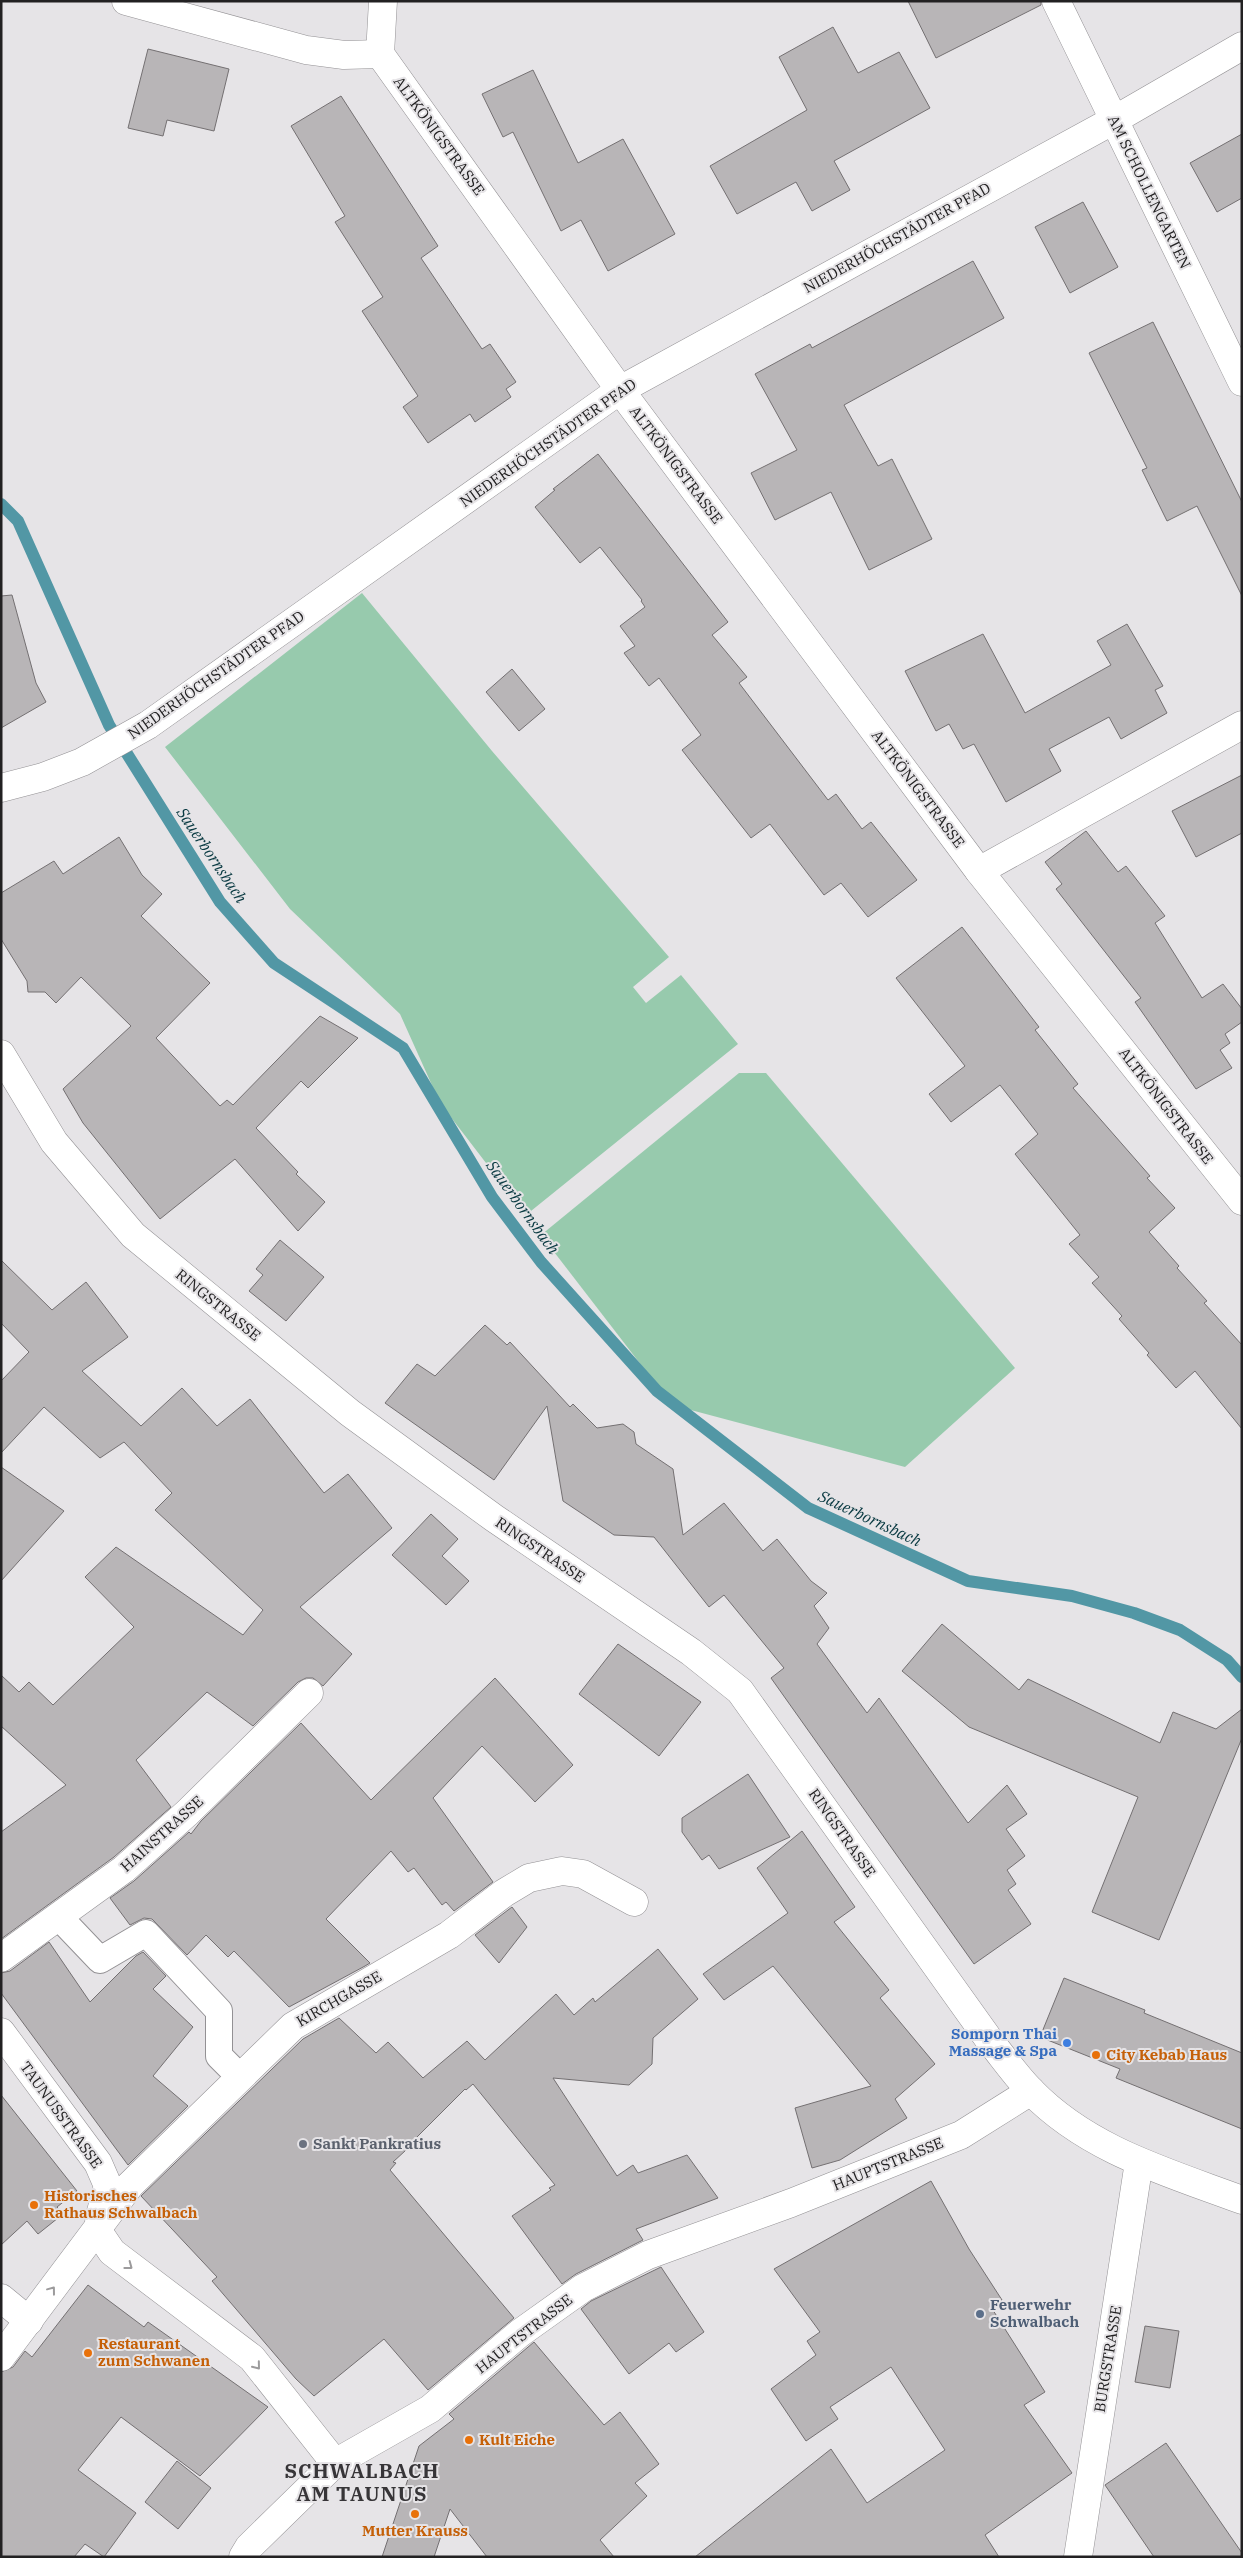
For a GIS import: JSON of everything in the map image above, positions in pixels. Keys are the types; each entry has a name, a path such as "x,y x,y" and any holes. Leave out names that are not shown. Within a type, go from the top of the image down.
{"street":[{"path":"126,1 306,50 344,55 380,54 383,1"},
{"name":"AM SCHOLLENGARTEN","path":"1056,1 1242,382"},
{"name":"NIEDERHÖCHSTÄDTER PFAD","path":"1,788 43,777 100,753 148,725 620,390 1114,120 1242,46"},
{"name":"ALTKÖNIGSTRASSE","path":"380,54 620,390 979,870 1242,1202"},
{"path":"979,870 1242,725"},
{"name":"RINGSTRASSE","path":"1,1054 54,1142 133,1235 350,1413 494,1518 691,1652 740,1691 990,2041 1030,2091"},
{"name":"HAINSTRASSE","path":"1,1958 124,1869 188,1813 309,1693"},
{"name":"KIRCHGASSE","path":"1,2357 130,2185 293,2026 449,1936 504,1893 529,1878 562,1871 584,1874 634,1902"},
{"name":"TAUNUSSTRASSE","path":"1,2032 98,2163 108,2186 96,2230"},
{"path":"1030,2091 1066,2122 1105,2148 1242,2200"},
{"name":"HAUPTSTRASSE","path":"243,2557 249,2547 335,2463 430,2409 520,2333 584,2288 648,2255 791,2203 961,2135 998,2114 1030,2091"},
{"name":"BURGSTRASSE","path":"1078,2557 1139,2162"},
{"path":"96,2230 112,2252 252,2358 335,2463"},
{"path":"1,2298 28,2321"}],"lane":[{"path":"59,1917 100,1960 146,1933 219,2011 219,2056 240,2077"}],"green space":[{"path":"362,593 492,751 669,957 633,987 646,1003 681,975 738,1044 526,1215 440,1103 400,1014 290,909 165,747"},
{"path":"739,1073 766,1073 1015,1368 905,1467 672,1405 541,1235"}],"building":[{"path":"908,1 1041,1 1041,5 936,58"},
{"path":"833,27 858,73 899,52 930,108 834,161 850,190 812,211 796,182 737,214 710,166 807,110 779,57"},
{"path":"148,49 229,69 214,131 167,120 163,136 128,128"},
{"path":"533,70 578,163 623,139 675,234 608,271 581,220 561,231 513,132 503,137 482,94"},
{"path":"341,96 438,246 421,258 482,349 490,344 516,382 506,389 511,397 475,422 470,414 428,443 403,407 418,396 362,311 383,297 335,222 345,216 291,126"},
{"path":"1242,134 1242,198 1217,212 1190,163"},
{"path":"1083,202 1118,267 1070,293 1035,227"},
{"path":"973,261 1004,318 844,405 878,466 892,459 932,539 869,570 831,492 775,520 751,473 797,450 755,374 810,344 812,348"},
{"path":"1153,322 1242,502 1242,596 1197,506 1167,521 1142,470 1147,468 1089,353"},
{"path":"598,454 728,622 712,635 747,677 739,683 828,800 836,794 862,829 871,822 917,880 868,917 841,883 824,895 770,824 751,838 682,750 701,735 659,678 649,686 624,653 635,646 620,626 645,607 642,600 600,547 580,563 535,507 555,490 553,489"},
{"path":"12,595 36,683 46,702 1,728 1,596"},
{"path":"1127,624 1163,686 1155,690 1167,713 1121,739 1109,717 1049,749 1061,771 1006,802 974,744 963,749 949,724 936,731 905,671 983,634 1025,713 1111,665 1097,641"},
{"path":"512,669 545,709 519,731 486,692"},
{"path":"1242,775 1242,833 1196,857 1172,811"},
{"path":"1086,831 1118,872 1126,866 1165,916 1155,923 1202,998 1223,984 1242,1009 1242,1022 1225,1034 1230,1043 1220,1050 1232,1068 1196,1089 1135,1002 1141,998 1056,889 1062,884 1045,862"},
{"path":"119,837 142,875 162,894 141,916 210,983 156,1038 220,1106 227,1100 233,1105 320,1016 358,1038 308,1088 301,1081 256,1128 298,1172 296,1174 325,1202 298,1231 235,1159 160,1219 83,1123 63,1089 131,1026 81,977 56,1003 45,992 28,992 27,981 1,939 1,893 54,861 63,874"},
{"path":"962,927 1039,1027 1035,1030 1078,1084 1073,1088 1150,1176 1147,1178 1175,1208 1149,1232 1179,1266 1177,1268 1207,1301 1204,1303 1242,1345 1242,1429 1195,1371 1176,1388 1119,1319 1122,1316 1092,1283 1099,1277 1069,1244 1080,1235 1015,1154 1038,1134 1000,1085 951,1122 929,1094 965,1066 896,978"},
{"path":"280,1240 324,1277 286,1321 249,1291 263,1275 256,1269"},
{"path":"1,1260 52,1310 86,1282 128,1337 82,1371 141,1426 182,1388 217,1426 250,1399 324,1493 348,1474 392,1528 300,1607 352,1654 323,1686 313,1678 306,1678 298,1682 253,1726 207,1692 136,1760 171,1807 114,1857 1,1939 1,1832 66,1785 1,1726 1,1675 19,1692 29,1682 53,1705 134,1627 85,1577 116,1547 243,1635 263,1610 155,1510 172,1493 124,1442 100,1458 44,1407 1,1453 1,1381 29,1352 1,1323"},
{"path":"485,1325 507,1345 510,1342 570,1407 573,1404 597,1428 623,1424 634,1432 636,1444 673,1469 683,1535 724,1503 763,1551 777,1539 811,1581 827,1593 814,1606 829,1628 817,1644 867,1713 879,1698 968,1823 1007,1785 1027,1814 1006,1829 1025,1856 1007,1870 1016,1884 1008,1890 1031,1924 974,1964 771,1678 784,1668 724,1595 709,1607 654,1537 614,1535 563,1501 547,1406 494,1480 385,1403 417,1364 435,1376"},
{"path":"1,1467 64,1511 1,1581"},
{"path":"431,1514 458,1539 442,1556 469,1581 446,1605 392,1555"},
{"path":"942,1624 1019,1690 1028,1679 1160,1743 1173,1712 1216,1729 1242,1709 1242,1738 1159,1940 1092,1912 1138,1797 969,1727 902,1671"},
{"path":"618,1644 701,1702 659,1756 579,1694"},
{"path":"495,1678 573,1765 535,1802 482,1746 433,1798 493,1882 454,1911 446,1902 442,1905 414,1868 408,1872 391,1851 326,1919 370,1963 365,1966 289,2007 234,1951 228,1957 206,1935 187,1955 152,1919 144,1918 130,1925 110,1898 134,1881 189,1832 191,1834 201,1821 301,1723 371,1800"},
{"path":"748,1774 790,1837 719,1869 709,1855 702,1860 682,1832 682,1818"},
{"path":"802,1831 855,1907 834,1922 889,1990 880,1998 935,2064 895,2099 907,2118 840,2160 812,2168 795,2108 871,2086 773,1966 724,2000 703,1974 788,1913 757,1868"},
{"path":"512,1907 527,1927 499,1963 475,1935"},
{"path":"49,1942 90,2002 136,1956 143,1952 166,1976 153,1989 193,2027 153,2076 188,2106 128,2165 1,1993 1,1973 10,1971"},
{"path":"658,1949 698,1999 653,2038 652,2064 629,2085 553,2078 617,2176 633,2165 638,2173 687,2155 718,2198 636,2229 643,2240 576,2274 562,2284 512,2216 551,2190 549,2188 555,2185 473,2084 465,2089 416,2138 418,2139 393,2162 396,2163 390,2170 514,2318 428,2390 384,2339 314,2396 296,2379 212,2281 217,2277 141,2196 303,2039 339,2018 376,2053 388,2042 423,2078 467,2041 485,2060 556,1994 574,2015 593,1998 595,2002"},
{"path":"1064,1978 1145,2010 1144,2013 1242,2053 1242,2129 1116,2078 1120,2069 1040,2037"},
{"path":"1,2095 77,2191 57,2207 63,2214 38,2234 27,2221 1,2245"},
{"path":"931,2181 969,2249 1002,2300 991,2307 1045,2392 1024,2405 1072,2473 985,2535 999,2557 695,2557 831,2449 867,2503 945,2450 891,2367 830,2407 838,2419 806,2441 771,2389 816,2355 807,2341 820,2332 774,2269"},
{"path":"661,2267 704,2332 676,2352 669,2343 629,2374 581,2309 591,2301"},
{"path":"88,2285 144,2327 148,2322 268,2407 200,2476 121,2417 78,2470 136,2513 104,2557 85,2544 74,2557 1,2557 1,2372 13,2367 25,2351 32,2357"},
{"path":"1145,2326 1179,2331 1170,2388 1135,2382"},
{"path":"534,2342 604,2425 620,2412 659,2464 635,2483 647,2496 600,2540 614,2557 487,2557 450,2509 434,2557 382,2557 419,2446 454,2419 449,2414"},
{"path":"1166,2443 1242,2553 1242,2557 1154,2557 1105,2485"},
{"path":"177,2461 211,2488 178,2529 145,2502"}],"waterway":[{"name":"Sauerbornsbach","path":"1,504 18,521 109,725 220,902 274,963 403,1048 492,1197 541,1262 657,1391 808,1508 968,1581 1072,1596 1134,1613 1180,1630 1227,1660 1242,1677"}],"place":[{"name":"Somporn Thai Massage & Spa","path":"1067,2043"},
{"name":"City Kebab Haus","path":"1096,2055"},
{"name":"Sankt Pankratius","path":"303,2144"},
{"name":"Historisches Rathaus Schwalbach","path":"34,2205"},
{"name":"Feuerwehr Schwalbach","path":"980,2314"},
{"name":"Restaurant zum Schwanen","path":"88,2353"},
{"name":"Kult Eiche","path":"469,2440"},
{"name":"Mutter Krauss","path":"415,2514"}],"district":[{"name":"SCHWALBACH AM TAUNUS","path":"362,2482"}]}
